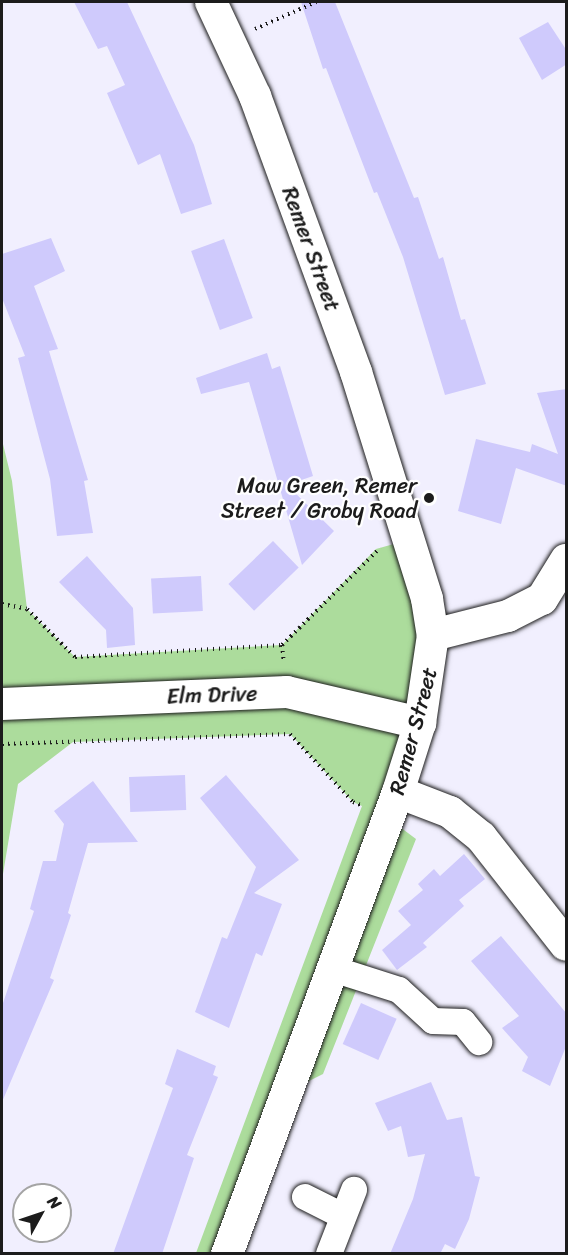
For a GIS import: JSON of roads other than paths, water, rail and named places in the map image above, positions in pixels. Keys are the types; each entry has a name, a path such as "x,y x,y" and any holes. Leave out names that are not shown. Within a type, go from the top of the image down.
{"street":[{"name":"Remer Street","path":"211,2 255,96 352,361 408,540 433,634 420,723 393,805 227,1254"},
{"path":"433,634 508,616 542,599 567,560"},
{"name":"Elm Drive","path":"2,704 288,692 420,723"},
{"path":"393,805 450,812 481,837 567,945"},
{"path":"333,969 399,990 433,1022 463,1022 479,1042"},
{"path":"329,1254 354,1190"},
{"path":"305,1197 343,1216"}],"place":[{"name":"Maw Green, Remer Street / Groby Road","path":"429,498"}]}
